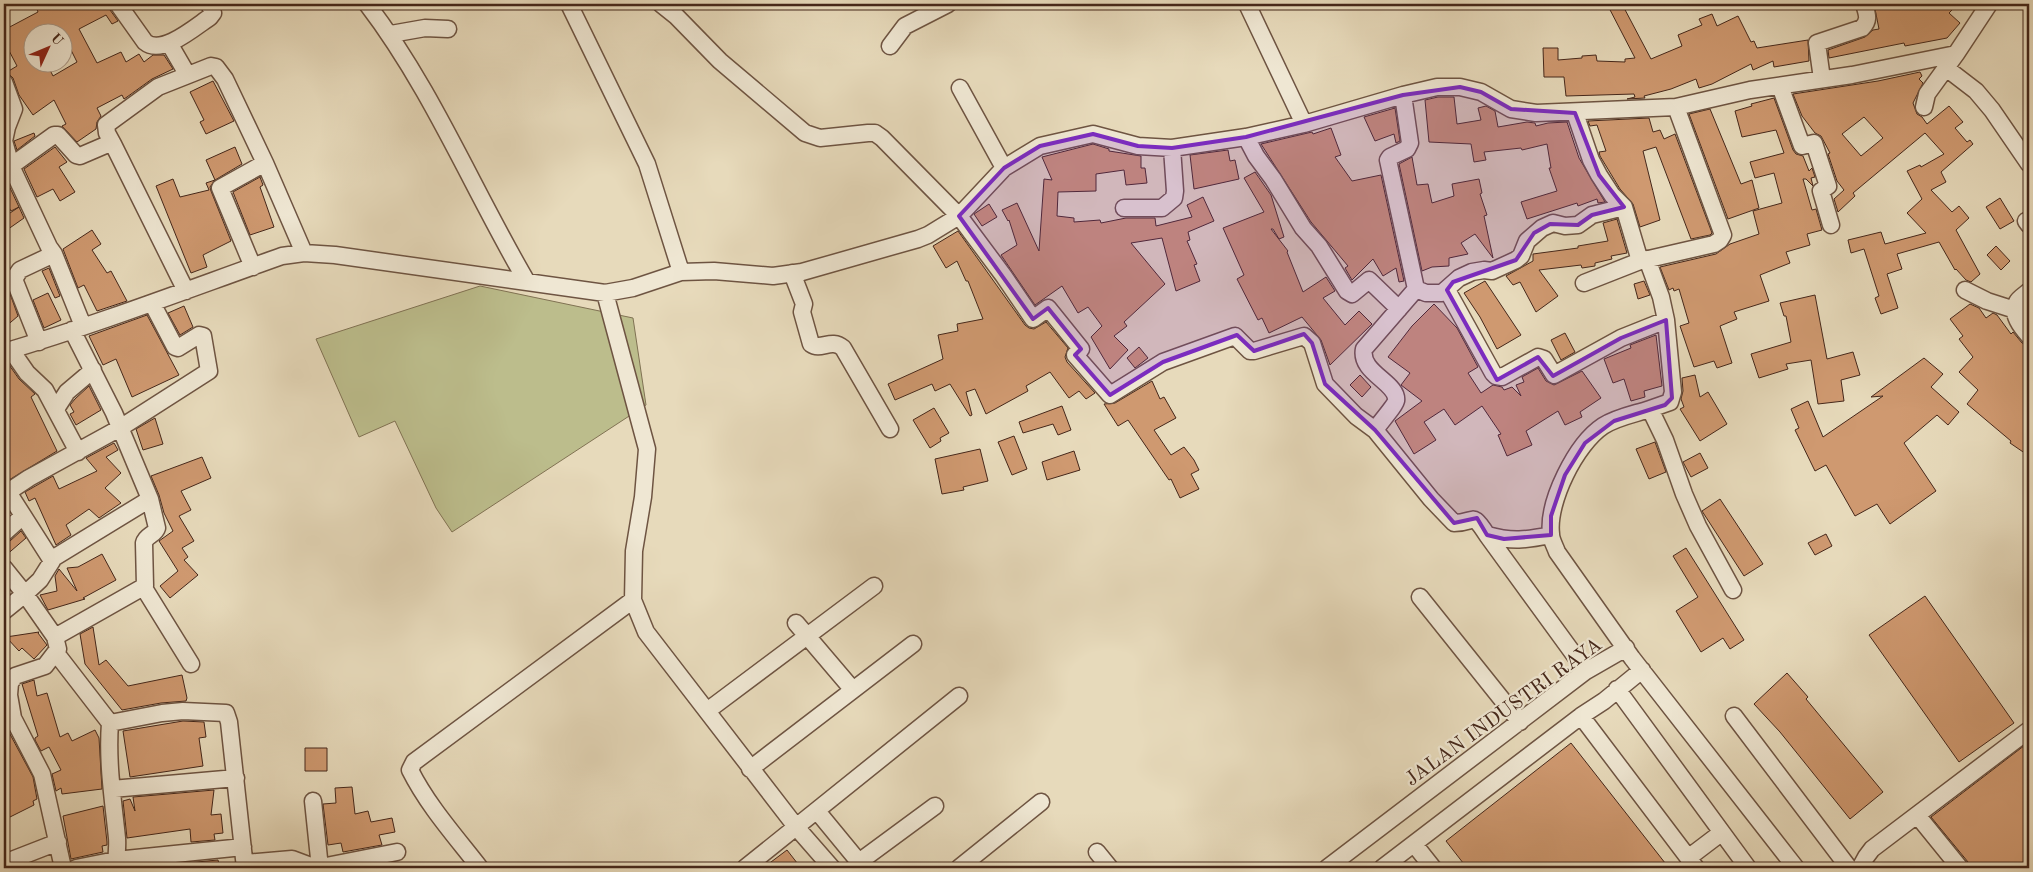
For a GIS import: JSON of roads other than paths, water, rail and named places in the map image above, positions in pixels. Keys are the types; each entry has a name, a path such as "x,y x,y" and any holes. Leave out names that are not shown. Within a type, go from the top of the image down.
{"street":[{"path":"118,4 144,42 156,47 169,43 213,14 209,4"},
{"path":"367,4 391,34 459,154 527,282"},
{"path":"569,4 646,164 681,272"},
{"path":"660,4 676,16 720,61 805,133 820,138 875,133 959,216 1033,319 1048,308 1081,348 1075,355 1110,395 1163,362 1236,336 1250,351 1254,352 1304,336 1312,343 1324,384 1356,416 1375,430 1431,499 1454,523 1473,519 1478,521 1586,671"},
{"path":"890,46 905,26 948,4"},
{"path":"1246,4 1304,124"},
{"path":"1822,79 1817,43 1862,28 1867,24 1868,18 1864,4"},
{"path":"1924,107 1927,94 1989,4"},
{"path":"391,34 425,28 448,29"},
{"path":"169,43 187,74"},
{"path":"78,452 45,390 7,351 152,304 282,256 304,253 335,255 605,294 633,288 681,272 714,271 772,276 792,273 928,236 959,216 1004,168 1040,146 1093,134 1138,146 1172,148 1246,138 1437,87 1460,87 1481,92 1511,109 1536,113 1676,107 1750,90 1822,79 1956,54"},
{"path":"186,291 112,144 106,128 108,122 158,86 210,66 220,70 266,163 304,253"},
{"path":"1946,68 1981,97 2029,164"},
{"path":"4,82 14,108 4,141 11,166 54,254 93,370 150,499 157,528 154,533 146,538 144,543 146,584 144,588 55,645 45,666 15,676 10,683 9,695 13,718 42,774 63,868"},
{"path":"1780,86 1802,146 1814,143 1828,186 1820,191 1831,225"},
{"path":"960,88 1004,168"},
{"path":"1402,95 1410,143 1407,149 1390,156 1388,160 1416,289"},
{"path":"1584,283 1643,260 1714,244 1723,235 1676,107"},
{"path":"1575,112 1599,175 1612,194 1624,206 1643,260 1661,297 1666,320 1672,398 1665,405 1614,421 1602,427 1585,443 1565,475 1551,516 1551,535 1557,552 1626,648"},
{"path":"11,166 54,135 58,135 76,155 80,156 112,144"},
{"path":"1246,138 1303,228 1319,246 1347,291 1352,294 1370,280 1400,309"},
{"path":"1124,208 1162,208 1174,198 1172,148"},
{"path":"253,267 220,188 266,163"},
{"path":"1416,289 1435,294 1442,293 1453,282 1472,272 1492,271 1516,260 1521,256 1527,241 1542,228 1554,223 1565,226 1578,225 1592,216 1624,206"},
{"path":"39,342 14,279 20,270 54,254"},
{"path":"792,273 804,304 802,312 811,344 817,347 834,344 843,348 890,429"},
{"path":"1375,430 1396,403 1396,398 1394,391 1367,366 1363,355 1367,345 1379,334 1416,289"},
{"path":"1447,290 1492,372 1499,377 1538,356 1544,359 1554,375 1621,338 1666,320"},
{"path":"1965,290 1987,301 2015,310"},
{"path":"2029,291 2017,302 2015,310 2017,318 2029,336"},
{"path":"605,294 646,449 643,497 634,551 633,600 646,632 750,769 832,868"},
{"path":"52,559 8,492 29,478 120,428 209,372 203,336 199,335 178,348 175,347 152,304"},
{"path":"56,408 67,392 93,370"},
{"path":"1650,409 1666,440 1684,494 1698,526 1733,590"},
{"path":"4,611 44,575 52,559 150,499"},
{"path":"4,533 23,516"},
{"path":"1488,535 1518,541 1551,535"},
{"path":"4,568 25,594 55,645 110,723 108,749 117,843 117,864"},
{"path":"706,711 807,638 874,586"},
{"path":"144,588 191,664"},
{"path":"1420,596 1520,722"},
{"path":"480,868 437,812 414,778 410,770 414,762 633,600"},
{"path":"796,623 853,690"},
{"path":"750,769 913,644"},
{"name":"JALAN INDUSTRI RAYA","path":"1327,868 1586,671 1626,648 1796,868"},
{"path":"1382,868 1581,716 1604,701 1642,670"},
{"path":"1617,689 1748,868"},
{"path":"745,868 959,696"},
{"path":"110,723 162,712 226,713 229,719 244,859"},
{"path":"1581,716 1692,863 1721,833"},
{"path":"1734,716 1850,868"},
{"path":"1860,868 1872,849 2029,730"},
{"path":"112,789 236,778"},
{"path":"313,801 320,867"},
{"path":"959,868 1042,802"},
{"path":"818,811 855,865 935,806"},
{"path":"1917,815 1960,868"},
{"path":"4,863 58,842"},
{"path":"1414,844 1433,868"},
{"path":"76,868 117,864 244,859 292,859 313,867 320,867 397,852"},
{"path":"1097,852 1110,868"}]}
